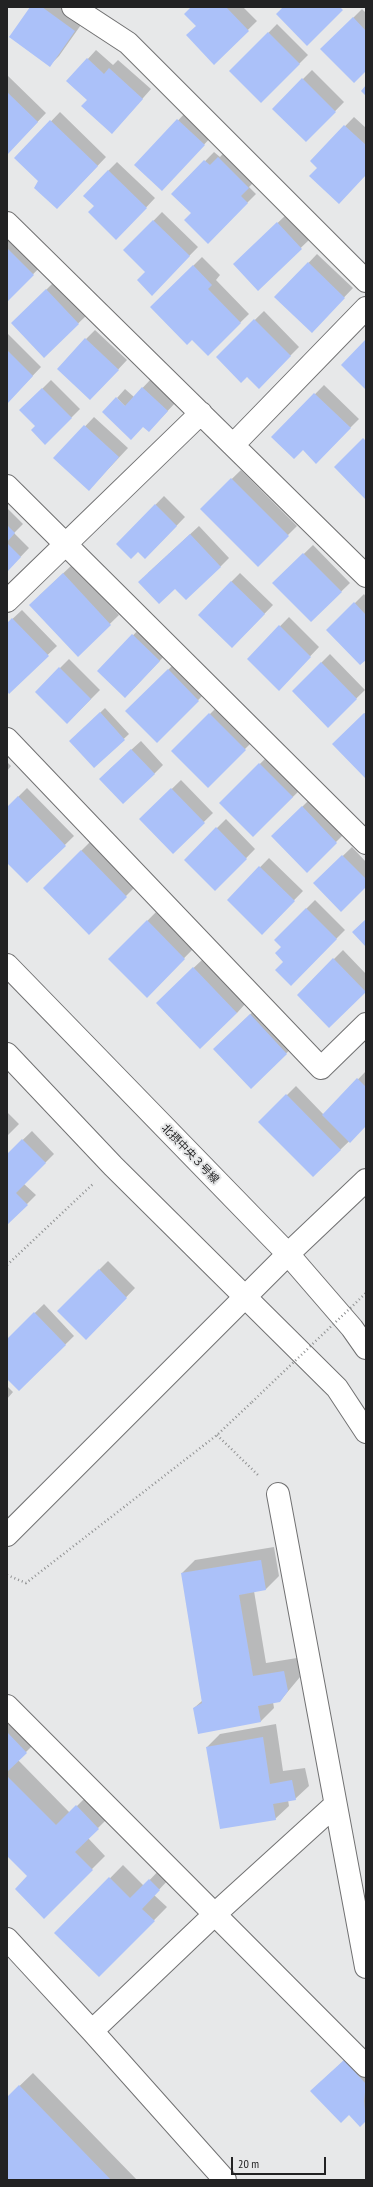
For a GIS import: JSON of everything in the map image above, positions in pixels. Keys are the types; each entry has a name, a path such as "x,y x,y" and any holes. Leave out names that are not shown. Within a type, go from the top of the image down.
{"street":[{"path":"73,7 128,42 366,281"},
{"path":"7,223 366,576"},
{"path":"233,445 366,308"},
{"path":"7,601 201,414"},
{"path":"7,486 64,545 366,843"},
{"path":"7,739 321,1068 366,1024"},
{"name":"北摂中央３号線","path":"7,965 288,1254 352,1328 366,1348"},
{"path":"7,1054 113,1166 244,1298 337,1388 366,1432"},
{"path":"7,1535 288,1254 366,1180"},
{"path":"278,1494 366,1966"},
{"path":"7,1706 366,2066"},
{"path":"92,2031 215,1914 335,1805"},
{"path":"7,1939 92,2031 225,2180"}],"path":[{"path":"7,1265 113,1166"},
{"path":"7,1575 26,1583 217,1435 366,1293"},
{"path":"217,1435 278,1494"}],"building":[{"path":"30,7 42,7 75,31 50,67 9,37"},
{"path":"191,7 226,7 249,31 214,65 186,35 196,26 184,14"},
{"path":"283,7 340,7 343,10 307,46 276,14"},
{"path":"353,17 366,31 366,71 354,83 320,49"},
{"path":"268,32 300,64 261,103 229,71"},
{"path":"87,58 104,74 109,68 143,99 112,134 81,106 87,100 66,81"},
{"path":"302,78 336,112 306,142 272,109"},
{"path":"366,85 366,96 361,91"},
{"path":"7,92 38,122 7,155"},
{"path":"177,119 205,145 162,191 134,165"},
{"path":"50,120 98,166 57,209 34,188 38,181 14,158"},
{"path":"344,125 366,145 366,175 339,204 309,176 317,168 310,161"},
{"path":"218,157 249,188 241,196 248,203 208,244 184,220 191,213 171,194 204,160 210,165"},
{"path":"108,170 147,208 116,240 88,212 94,206 83,196"},
{"path":"153,220 190,256 152,296 137,280 145,272 123,250"},
{"path":"277,222 302,249 258,291 233,264"},
{"path":"7,248 34,275 7,302"},
{"path":"308,262 345,298 312,333 274,297"},
{"path":"193,265 212,285 208,289 241,323 208,356 192,340 187,345 150,307"},
{"path":"46,289 79,324 44,358 11,323"},
{"path":"254,319 291,356 259,389 247,377 241,383 216,357"},
{"path":"85,338 119,370 90,400 57,369"},
{"path":"366,339 366,390 341,365"},
{"path":"7,350 33,376 7,404"},
{"path":"142,387 168,411 149,432 143,427 131,440 102,412 116,397 125,406"},
{"path":"42,388 72,418 45,445 31,430 35,426 19,410"},
{"path":"314,393 351,428 316,464 303,450 294,459 271,437"},
{"path":"84,425 119,457 89,491 53,458"},
{"path":"363,438 366,441 366,500 334,467"},
{"path":"231,478 289,536 258,567 200,509"},
{"path":"155,504 177,526 145,559 138,552 131,559 116,544"},
{"path":"7,525 15,533 7,542"},
{"path":"190,534 221,567 186,600 175,589 159,604 138,582"},
{"path":"7,543 21,557 7,572"},
{"path":"303,553 342,592 311,622 272,583"},
{"path":"63,573 111,625 78,657 29,605"},
{"path":"231,581 265,614 232,648 198,615"},
{"path":"354,602 366,615 366,660 360,665 326,630"},
{"path":"12,618 49,656 9,694 7,691 7,623"},
{"path":"279,625 311,657 279,691 247,659"},
{"path":"132,634 160,661 125,698 97,671"},
{"path":"321,662 357,699 328,728 292,691"},
{"path":"59,667 91,699 67,724 35,692"},
{"path":"168,669 199,701 157,743 125,711"},
{"path":"100,712 125,740 94,768 69,741"},
{"path":"209,713 246,750 208,788 171,751"},
{"path":"364,713 366,715 365,778 332,744"},
{"path":"131,749 155,774 123,804 99,779"},
{"path":"259,763 293,797 253,837 219,803"},
{"path":"171,788 205,823 173,854 139,819"},
{"path":"18,796 66,846 27,883 7,863 7,807"},
{"path":"302,806 337,843 307,873 271,836"},
{"path":"216,827 247,859 215,891 184,860"},
{"path":"81,850 127,897 89,935 43,888"},
{"path":"342,855 366,879 366,887 341,912 313,883"},
{"path":"259,866 295,901 262,935 227,900"},
{"path":"306,908 337,939 291,986 275,970 283,962 275,953 281,947 274,940"},
{"path":"366,919 366,947 352,932"},
{"path":"147,920 185,959 147,998 108,959"},
{"path":"333,958 366,992 329,1028 297,995"},
{"path":"193,967 237,1013 200,1049 156,1003"},
{"path":"250,1014 287,1054 251,1089 213,1049"},
{"path":"357,1078 366,1087 366,1126 350,1143 322,1115"},
{"path":"286,1094 341,1150 313,1177 258,1122"},
{"path":"22,1139 46,1163 16,1193 28,1205 7,1225 7,1154"},
{"path":"99,1269 127,1298 86,1340 57,1311"},
{"path":"34,1312 66,1345 19,1391 7,1379 7,1339"},
{"path":"261,1560 266,1590 239,1595 253,1676 284,1671 288,1691 280,1702 258,1706 261,1722 198,1734 193,1708 202,1703 181,1573"},
{"path":"7,1732 27,1753 7,1772"},
{"path":"263,1737 270,1784 292,1780 296,1800 273,1804 276,1820 220,1829 206,1747"},
{"path":"7,1776 56,1825 76,1805 99,1829 75,1852 93,1870 44,1919 15,1889 27,1876 7,1856"},
{"path":"109,1877 130,1898 149,1879 160,1890 142,1909 155,1921 99,1977 54,1933"},
{"path":"344,2060 366,2084 364,2101 366,2121 360,2127 349,2115 341,2123 310,2091"},
{"path":"19,2085 111,2180 7,2180 7,2097"}]}
